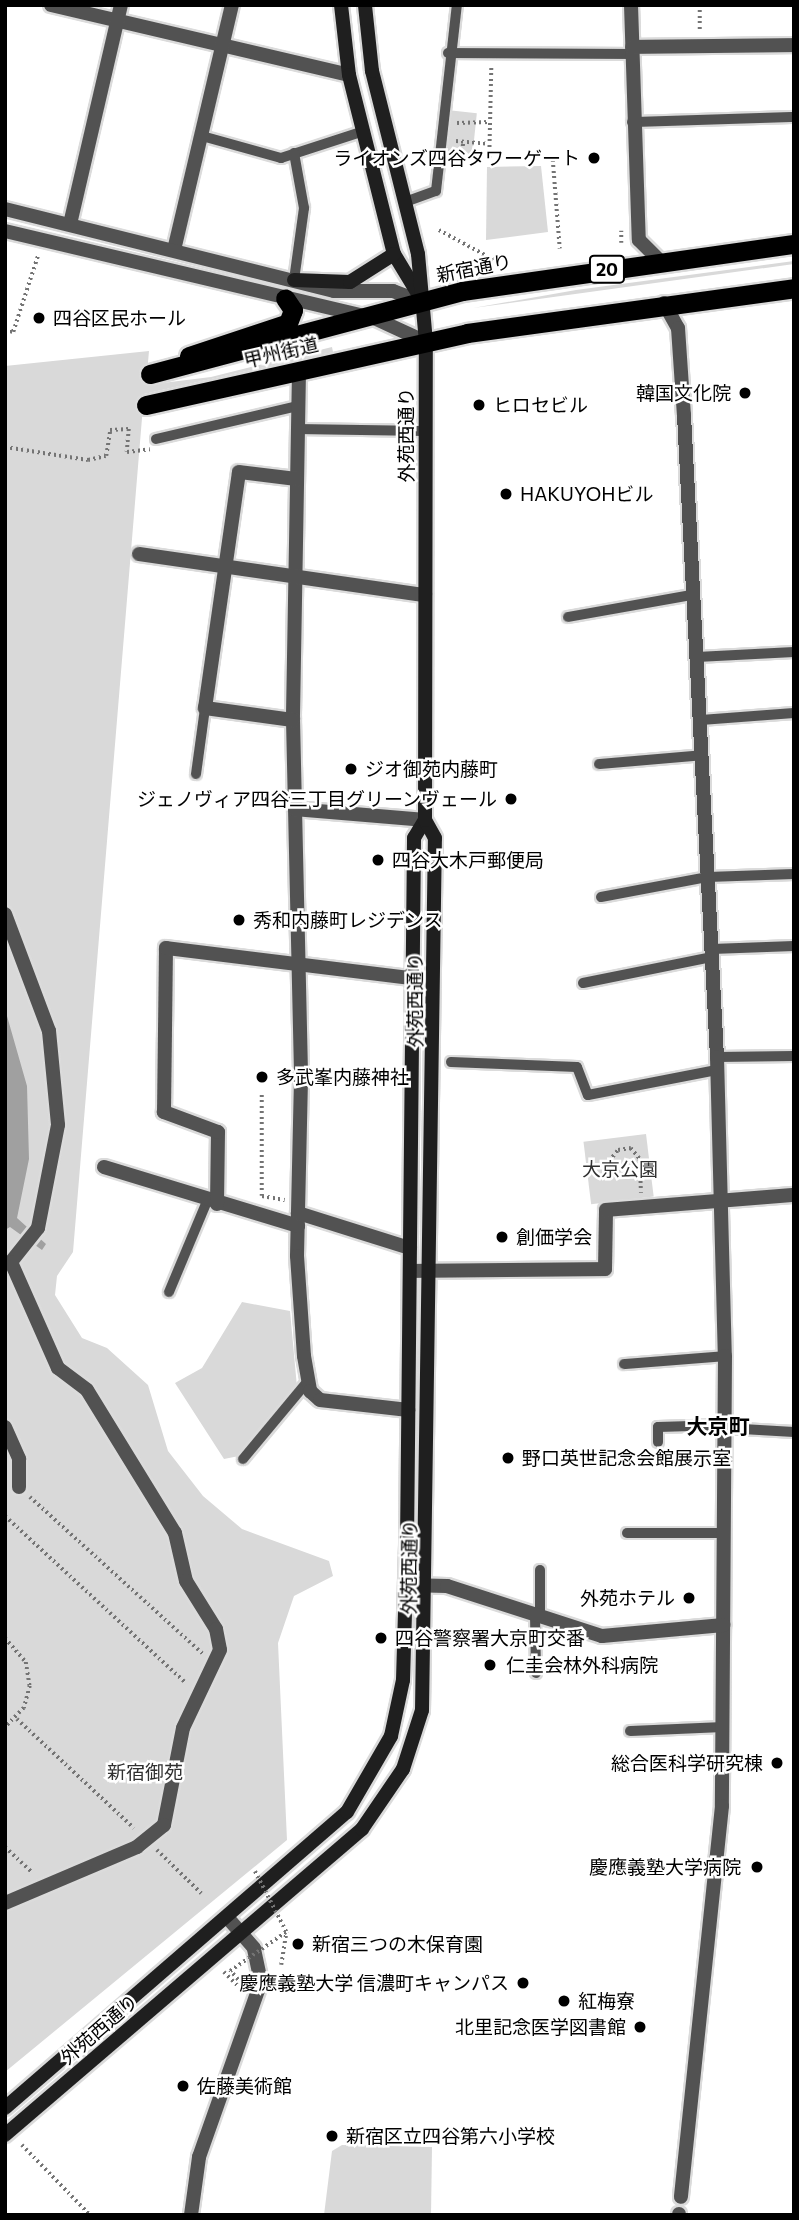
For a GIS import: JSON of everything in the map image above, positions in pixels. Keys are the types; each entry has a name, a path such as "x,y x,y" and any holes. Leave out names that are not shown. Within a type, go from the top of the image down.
{"highway":[{"name":"新宿通り","path":"422,302 659,260 794,244"},
{"name":"20","path":"426,342 664,303 794,288"},
{"name":"甲州街道","path":"285,298 293,310 288,323 228,338 150,374 374,318 422,302"},
{"name":"甲州街道","path":"146,405 426,342"}],"main road":[{"name":"外苑西通り","path":"341,5 349,75 361,132 394,254 422,302"},
{"name":"外苑西通り","path":"5,2135 362,1829 403,1769 428,1674 435,838 425,821 426,342 405,202 372,71 365,5"},
{"path":"294,280 350,282 394,254"},
{"name":"外苑西通り","path":"5,2108 346,1812 380,1764 403,1680 414,838 425,821"}],"street":[{"path":"51,5 349,75"},
{"path":"70,224 121,5"},
{"path":"174,250 232,5"},
{"path":"631,5 632,122 639,240 659,260"},
{"path":"632,51 794,45"},
{"name":"新宿通り","path":"5,209 356,295 403,293 422,302"},
{"path":"5,231 374,318 426,342"},
{"path":"664,303 678,328 701,720 717,1063 725,1356 722,1806 681,2197"},
{"path":"299,371 293,720 299,966 298,1214 308,1381 314,1397 334,1405 408,1410"},
{"path":"293,720 205,708 223,561 239,472 296,479"},
{"path":"139,554 223,561 294,571 425,595"},
{"path":"295,809 425,821"},
{"path":"5,914 49,1031 58,1125 38,1228 8,1265 58,1368 87,1390 175,1533 186,1581 216,1629 217,1661 183,1728 164,1825 144,1838 137,1847 5,1903"},
{"path":"212,1202 218,1132 164,1112 166,948 412,978"},
{"path":"104,1167 212,1202 298,1214 410,1248"},
{"path":"410,1271 605,1269 606,1210 722,1197 794,1195"},
{"path":"5,1427 19,1459 19,1487"},
{"path":"406,1585 428,1586 538,1614 602,1636 724,1625"},
{"path":"191,2215 200,2157 261,1982 254,1948 228,1917"}],"lane":[{"path":"405,202 436,191 449,52 457,5"},
{"path":"449,52 632,51"},
{"path":"632,122 794,117"},
{"path":"202,136 281,158 361,132"},
{"path":"294,153 304,208 294,280"},
{"path":"156,439 298,406"},
{"path":"297,429 425,431"},
{"path":"568,617 692,595"},
{"path":"697,657 794,652"},
{"path":"196,774 205,708"},
{"path":"701,720 794,713"},
{"path":"599,764 703,755"},
{"path":"600,897 708,877 794,874"},
{"path":"583,983 712,953 794,946"},
{"path":"451,1062 577,1067 588,1095 717,1063 794,1056"},
{"path":"169,1292 212,1202"},
{"path":"624,1364 725,1356"},
{"path":"243,1459 308,1381"},
{"path":"658,1442 658,1427 725,1426 794,1432"},
{"path":"627,1533 724,1533"},
{"path":"536,1673 540,1570"},
{"path":"630,1731 724,1727"}],"path":[{"path":"700,5 701,47"},
{"path":"489,158 490,67 503,67"},
{"path":"443,113 457,115 455,144 489,144"},
{"path":"457,123 489,122"},
{"path":"461,158 463,144"},
{"path":"553,160 560,249"},
{"path":"621,218 621,243"},
{"path":"439,230 498,262"},
{"path":"5,330 13,332 39,253"},
{"path":"5,447 88,460 106,456 110,430 129,429 127,452 152,449 156,439"},
{"path":"261,1095 261,1196 298,1214"},
{"path":"609,1161 618,1150 631,1148 640,1159 643,1206"},
{"path":"19,1487 217,1661"},
{"path":"5,1516 198,1694"},
{"path":"5,1638 30,1675 28,1698 16,1719 5,1728"},
{"path":"16,1719 201,1893"},
{"path":"5,1847 45,1884"},
{"path":"255,1872 286,1932 281,1965"},
{"path":"224,1972 245,1988 230,1971 286,1932"},
{"path":"22,2146 90,2215"}],"green space":[{"path":"447,110 477,113 472,157 442,154"},
{"path":"541,166 548,232 486,240 487,167"},
{"path":"794,261 794,264 473,308 576,290"},
{"name":"新宿御苑","path":"332,347 333,352 144,394 73,1252 57,1276 55,1295 82,1338 107,1348 148,1385 168,1451 203,1496 242,1529 329,1561 333,1576 294,1596 278,1643 287,1840 5,2072 5,366 149,351 146,385 211,377"},
{"name":"大京公園","path":"646,1134 654,1197 591,1204 583,1142"},
{"path":"242,1302 290,1311 297,1387 239,1456 224,1459 175,1383 202,1368"},
{"path":"342,2145 432,2147 431,2215 324,2215 332,2151"}],"shaded area":[{"path":"5,1009 27,1086 29,1159 17,1218 46,1244 42,1250 10,1227 5,1230"}],"tunnel":[{"path":"5,391 150,374"},
{"path":"5,425 146,405"}],"place":[{"name":"ライオンズ四谷タワーゲート","path":"594,158"},
{"name":"四谷区民ホール","path":"39,318"},
{"name":"韓国文化院","path":"745,393"},
{"name":"ヒロセビル","path":"479,405"},
{"name":"HAKUYOHビル","path":"506,494"},
{"name":"ジオ御苑内藤町","path":"351,769"},
{"name":"ジェノヴィア四谷三丁目グリーンヴェール","path":"511,799"},
{"name":"四谷大木戸郵便局","path":"378,860"},
{"name":"秀和内藤町レジデンス","path":"239,920"},
{"name":"多武峯内藤神社","path":"262,1077"},
{"name":"創価学会","path":"502,1237"},
{"name":"野口英世記念会館展示室","path":"508,1458"},
{"name":"外苑ホテル","path":"689,1598"},
{"name":"四谷警察署大京町交番","path":"381,1638"},
{"name":"仁圭会林外科病院","path":"490,1665"},
{"name":"総合医科学研究棟","path":"777,1763"},
{"name":"慶應義塾大学病院","path":"757,1867"},
{"name":"新宿三つの木保育園","path":"298,1944"},
{"name":"慶應義塾大学 信濃町キャンパス","path":"523,1983"},
{"name":"紅梅寮","path":"564,2001"},
{"name":"北里記念医学図書館","path":"640,2027"},
{"name":"佐藤美術館","path":"183,2086"},
{"name":"新宿区立四谷第六小学校","path":"332,2136"}],"district":[{"name":"大京町","path":"718,1426"}]}
